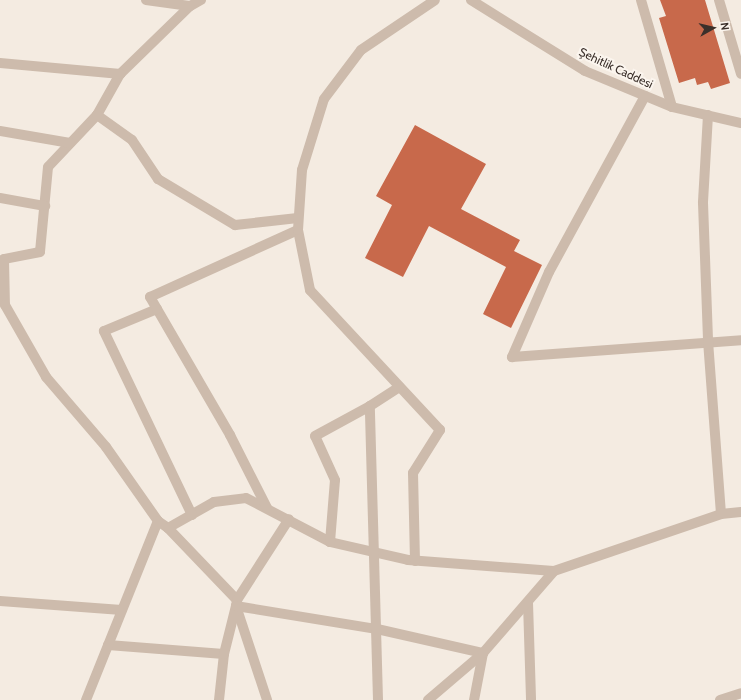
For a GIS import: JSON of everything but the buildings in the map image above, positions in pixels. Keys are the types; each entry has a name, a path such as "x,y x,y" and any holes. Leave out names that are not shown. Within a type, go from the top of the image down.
{"street":[{"path":"146,0 190,6"},
{"path":"201,0 190,6 120,74 97,115 48,167 40,252 2,259 5,305 46,377 106,446 158,521 168,528 237,603 267,700"},
{"path":"415,560 413,473 440,430 310,290 298,230 298,218 302,170 324,99 360,50 435,0"},
{"name":"Şehitlik Caddesi","path":"471,0 585,70 672,108 741,123"},
{"path":"641,0 672,108"},
{"path":"719,0 741,74"},
{"path":"0,63 120,74"},
{"path":"645,96 549,272 512,357 708,341 741,340"},
{"path":"97,115 132,140 158,179 235,225 298,218"},
{"path":"708,115 703,203 708,341 721,514"},
{"path":"0,131 70,143"},
{"path":"0,198 45,206"},
{"path":"267,508 230,435 150,297 298,230"},
{"path":"157,309 104,331 192,515"},
{"path":"330,542 335,480 315,436 370,406 399,387"},
{"path":"370,406 378,700"},
{"path":"168,528 214,502 246,498 289,519 330,542 415,560 554,571 721,514 741,512"},
{"path":"219,700 224,654 237,603 289,519"},
{"path":"86,700 158,521"},
{"path":"428,700 483,653 528,603 554,571"},
{"path":"0,601 122,610"},
{"path":"237,603 377,629 483,653"},
{"path":"528,603 531,700"},
{"path":"108,645 224,654"},
{"path":"474,700 483,653"},
{"path":"720,700 741,693"}]}
